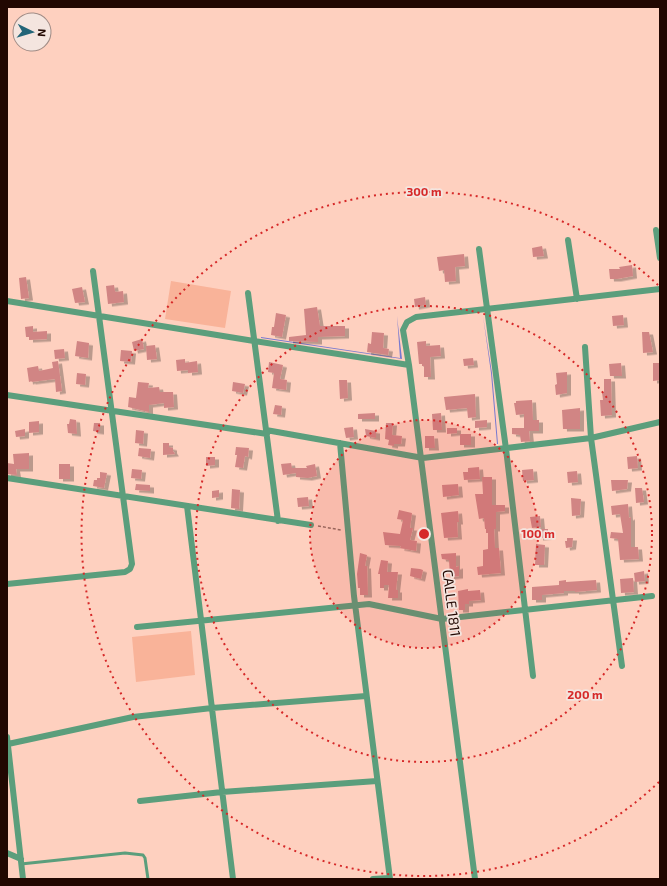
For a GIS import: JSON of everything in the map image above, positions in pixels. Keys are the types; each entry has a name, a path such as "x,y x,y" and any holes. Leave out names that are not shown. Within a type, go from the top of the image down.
{"street":[{"path":"656,230 660,258"},
{"path":"568,240 577,299"},
{"path":"479,249 506,449 533,676"},
{"path":"7,584 125,572 130,569 132,564 93,271"},
{"path":"487,310 660,289"},
{"path":"248,293 278,520"},
{"path":"7,301 409,365"},
{"name":"CALLE 1811","path":"475,879 409,365 403,330 407,322 416,317 487,310"},
{"path":"585,347 591,438 622,666"},
{"path":"7,395 340,443 421,458 591,438 660,422"},
{"path":"340,443 355,605 389,878 373,879"},
{"path":"7,478 311,525"},
{"path":"187,506 233,879"},
{"path":"137,627 369,604 442,620 652,596"},
{"path":"8,744 133,717 212,708 366,696"},
{"path":"7,737 23,879"},
{"path":"140,801 222,792 377,781"},
{"path":"7,853 21,862"}],"lane":[{"path":"21,862 117,853 134,853 143,855 145,858 148,879"}],"path":[{"path":"311,525 347,531"}],"shaded area":[{"path":"171,281 231,291 225,328 165,319"},
{"path":"397,316 402,359 261,338 400,358"},
{"path":"483,316 492,373 498,444 491,373"},
{"path":"191,631 195,675 136,682 132,637"}],"building":[{"path":"542,246 544,256 533,257 532,248"},
{"path":"464,254 465,266 455,267 456,281 445,282 444,270 439,271 437,257"},
{"path":"632,265 633,276 610,279 609,269 620,269 619,267"},
{"path":"26,277 29,298 21,299 19,278"},
{"path":"114,285 116,292 123,291 124,302 108,304 106,286"},
{"path":"82,287 85,302 75,303 72,289"},
{"path":"425,297 426,305 415,307 414,299"},
{"path":"317,307 320,326 345,326 345,336 318,337 318,342 289,341 289,337 306,335 304,309"},
{"path":"276,313 286,315 282,337 271,335"},
{"path":"623,315 624,325 613,326 612,316"},
{"path":"33,326 33,332 47,331 47,339 29,340 29,337 26,337 25,327"},
{"path":"372,332 384,333 383,348 389,349 388,355 367,352 368,343 371,344"},
{"path":"642,332 649,332 653,352 643,353"},
{"path":"142,339 144,349 134,351 132,342"},
{"path":"77,341 89,343 88,358 75,356"},
{"path":"426,341 426,346 440,345 441,356 430,357 431,377 424,377 424,366 419,364 417,342"},
{"path":"155,345 157,359 147,360 146,346"},
{"path":"64,349 65,358 55,359 54,350"},
{"path":"121,350 132,351 131,362 120,361"},
{"path":"473,358 474,365 464,366 463,359"},
{"path":"185,359 185,363 197,361 198,372 188,373 188,370 177,371 176,360"},
{"path":"58,361 62,391 56,392 55,379 29,382 27,368 38,366 39,371 53,368 52,362"},
{"path":"269,362 283,365 280,379 287,380 286,390 272,388 274,373 268,372"},
{"path":"621,363 622,376 610,376 609,364"},
{"path":"653,363 660,363 660,380 653,381"},
{"path":"567,372 567,393 556,395 556,373"},
{"path":"77,373 86,374 85,385 76,384"},
{"path":"604,379 611,379 612,415 601,416 600,400 603,400 602,392 604,392"},
{"path":"339,380 347,380 348,398 340,399"},
{"path":"138,382 149,383 148,388 159,387 160,392 173,392 174,407 164,408 164,403 149,405 149,412 128,407 129,397 136,398"},
{"path":"233,382 245,384 243,393 232,391"},
{"path":"475,394 476,417 468,418 467,408 446,410 444,397"},
{"path":"532,400 533,420 539,420 539,431 529,431 530,441 521,442 520,435 512,434 512,428 524,428 524,414 516,415 514,403 516,403 516,401"},
{"path":"275,405 282,406 281,415 273,414"},
{"path":"580,408 580,429 563,429 562,410"},
{"path":"375,413 375,419 358,419 358,414"},
{"path":"441,413 442,430 433,430 432,414"},
{"path":"70,419 76,420 77,434 68,433 67,424 69,424"},
{"path":"487,420 487,427 475,428 475,421"},
{"path":"39,421 39,432 29,433 29,422"},
{"path":"94,423 100,423 100,432 93,431"},
{"path":"386,423 393,423 392,435 402,436 401,444 394,444 394,446 388,445 389,440 385,439"},
{"path":"353,427 354,437 346,438 344,428"},
{"path":"447,428 457,428 457,433 447,434"},
{"path":"25,429 25,436 16,437 15,431"},
{"path":"365,429 376,431 376,438 366,436"},
{"path":"136,430 144,431 143,444 135,443"},
{"path":"460,434 471,434 471,445 460,445"},
{"path":"425,436 434,436 435,448 425,448"},
{"path":"163,443 169,443 169,447 173,448 175,454 163,455"},
{"path":"236,447 249,448 248,457 245,456 243,468 235,467 237,455 235,455"},
{"path":"139,448 151,449 150,458 138,456"},
{"path":"29,453 29,469 16,469 17,475 7,474 7,463 14,464 13,454"},
{"path":"637,456 638,468 628,469 627,457"},
{"path":"206,457 215,457 215,465 206,466"},
{"path":"291,463 292,468 307,468 306,466 315,464 317,476 308,478 296,477 296,473 283,475 281,464"},
{"path":"59,464 70,464 70,479 59,479"},
{"path":"479,467 480,479 464,480 463,472 468,472 468,468"},
{"path":"132,469 142,470 141,479 131,478"},
{"path":"533,469 534,480 523,481 522,470"},
{"path":"577,471 578,482 568,483 567,472"},
{"path":"100,472 107,473 104,488 93,486 94,480 100,478"},
{"path":"482,477 492,477 492,505 505,505 505,511 496,512 496,529 494,529 495,548 499,548 501,573 478,575 477,567 483,566 483,550 488,549 488,533 486,533 484,518 479,519 475,494 483,494"},
{"path":"611,480 628,480 627,489 612,491"},
{"path":"136,484 150,485 150,491 135,490"},
{"path":"458,484 459,495 443,497 442,485"},
{"path":"635,488 642,488 644,502 636,503"},
{"path":"232,489 240,490 239,509 231,508"},
{"path":"219,490 219,497 212,498 212,491"},
{"path":"308,497 309,506 298,507 297,498"},
{"path":"571,498 581,499 580,515 572,516"},
{"path":"628,504 629,518 631,517 631,547 638,547 639,559 620,560 618,539 610,538 611,532 623,533 620,514 612,515 611,506"},
{"path":"399,510 412,513 410,528 413,528 410,540 417,541 416,551 400,548 401,546 385,545 383,532 400,534 403,520 397,519"},
{"path":"458,511 458,537 444,538 441,513"},
{"path":"540,516 541,527 532,528 530,517"},
{"path":"539,529 548,529 548,537 539,538"},
{"path":"567,538 573,538 572,547 566,548 565,541 567,541"},
{"path":"536,544 545,545 544,565 535,565"},
{"path":"360,553 367,555 365,566 367,566 368,595 360,595 360,588 358,588 357,574"},
{"path":"456,553 456,567 459,566 459,576 450,577 449,560 442,559 441,554"},
{"path":"381,560 388,561 387,572 398,572 396,590 398,590 398,598 388,598 389,585 384,585 384,588 380,588 380,574 378,574"},
{"path":"411,568 423,570 421,579 410,576"},
{"path":"644,571 645,581 635,582 634,573"},
{"path":"633,578 634,592 621,593 620,579"},
{"path":"566,580 566,582 596,580 597,590 575,592 564,591 564,593 542,595 542,600 532,600 532,587 559,585 559,581"},
{"path":"468,589 468,591 480,590 481,600 469,601 469,604 465,604 465,610 459,610 458,591"}]}
